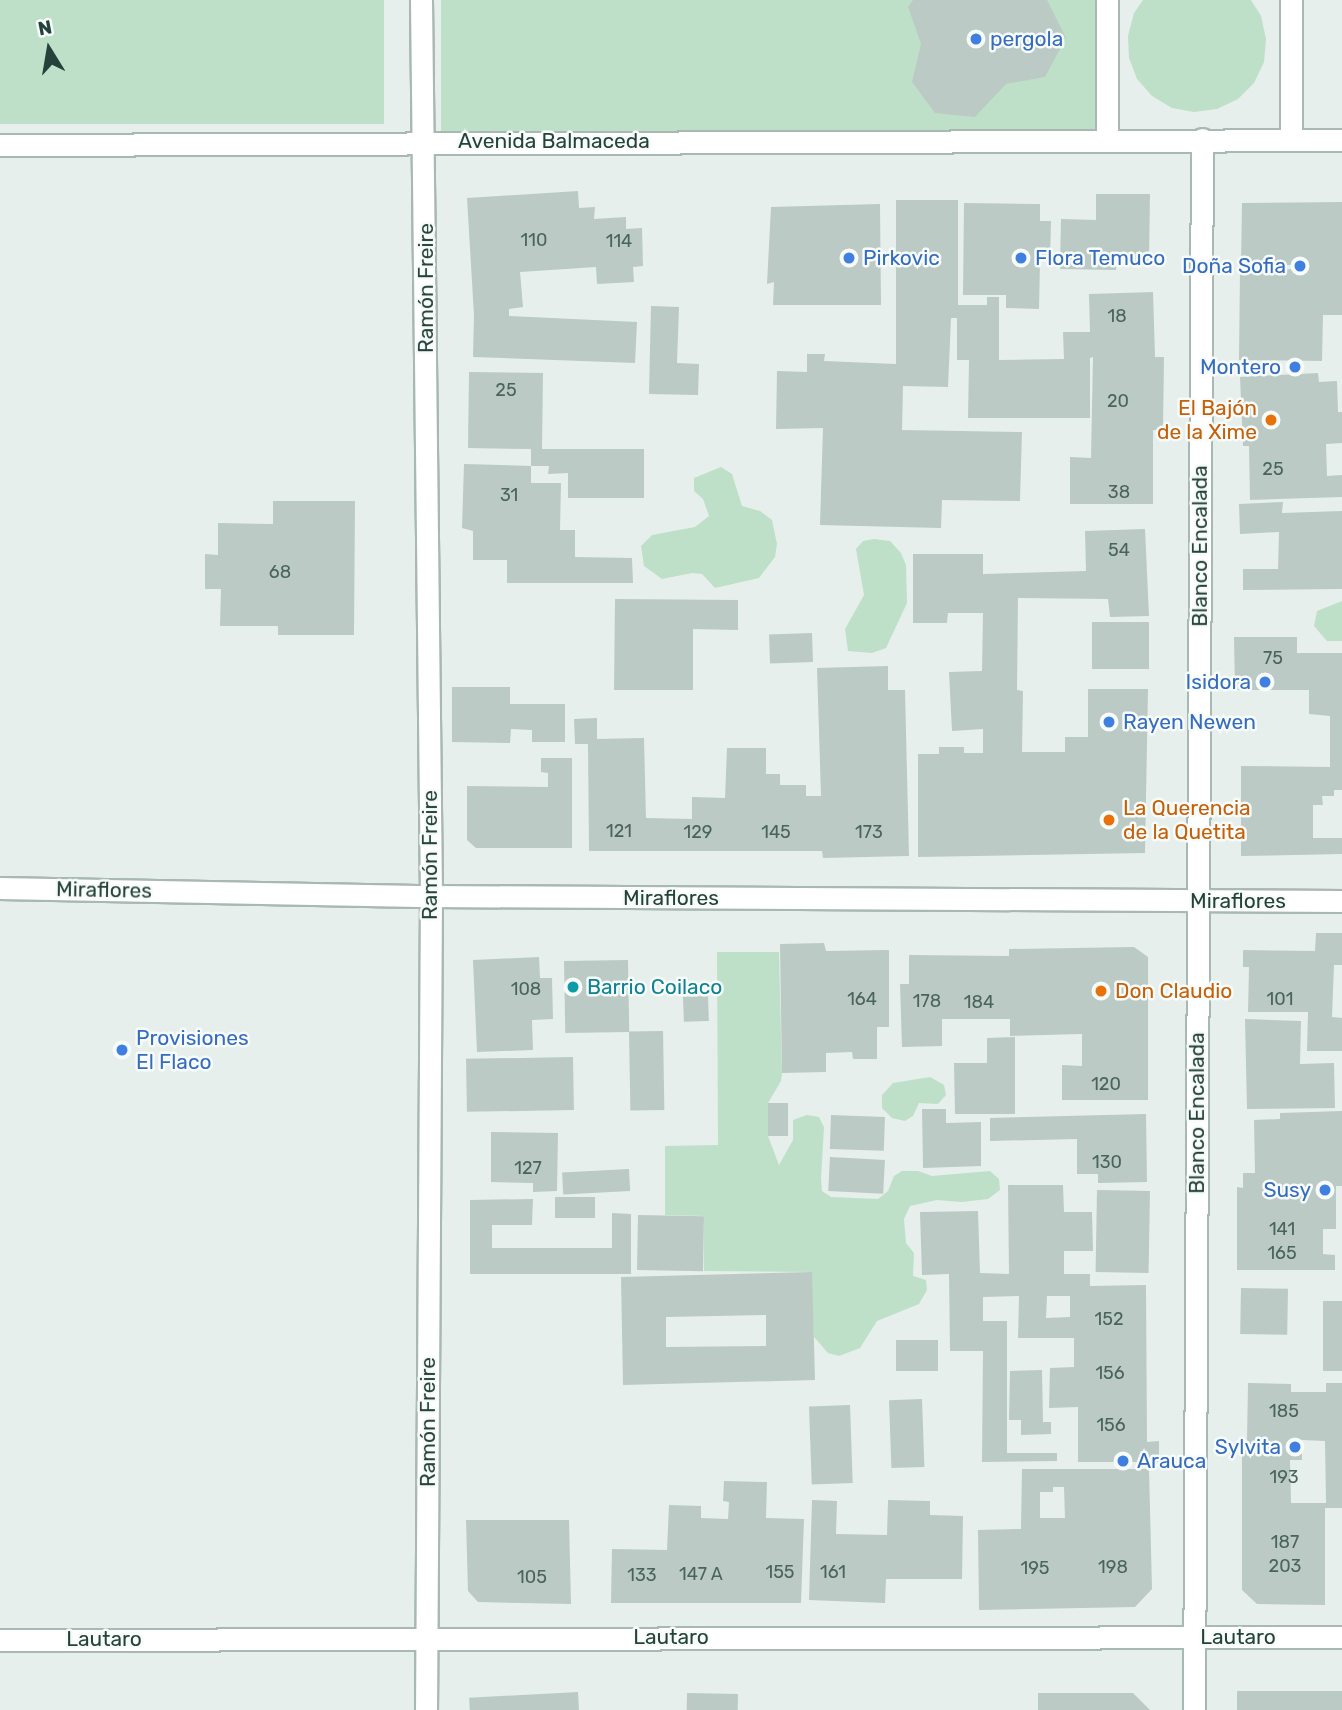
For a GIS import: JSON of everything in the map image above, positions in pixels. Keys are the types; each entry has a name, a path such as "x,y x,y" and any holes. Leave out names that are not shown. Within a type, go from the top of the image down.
{"street":[{"name":"Ramón Freire","path":"421,0 431,896 426,1710"},
{"path":"1107,0 1107,139"},
{"path":"1291,0 1291,140"},
{"name":"Blanco Encalada","path":"1194,1710 1202,139"},
{"name":"Avenida Balmaceda","path":"0,145 1342,140"},
{"name":"Miraflores","path":"0,888 431,896 1342,901"},
{"name":"Lautaro","path":"0,1640 1342,1637"}],"green space":[{"path":"0,0 384,0 384,124 0,124"},
{"path":"441,0 1101,0 1101,135 441,135"},
{"path":"1143,0 1251,0 1261,16 1266,39 1264,62 1254,83 1238,99 1217,109 1194,112 1172,108 1152,96 1137,79 1129,58 1128,36 1134,13"},
{"path":"721,467 732,474 742,506 760,511 772,520 777,544 775,557 759,578 715,588 702,574 692,573 662,579 644,566 641,546 652,535 695,527 709,516 703,499 694,491 694,478"},
{"path":"863,541 890,541 901,553 906,565 907,603 886,648 872,653 848,651 845,629 864,595 856,549"},
{"path":"1342,601 1342,641 1327,641 1314,626 1317,611"},
{"path":"717,952 779,952 782,1073 781,1081 768,1103 768,1136 779,1165 793,1140 793,1120 807,1115 819,1117 824,1127 822,1191 831,1197 878,1199 888,1191 894,1176 902,1171 918,1171 932,1176 990,1171 999,1179 1000,1190 988,1199 962,1202 937,1200 910,1206 904,1219 906,1243 914,1253 913,1276 926,1280 927,1290 919,1304 877,1321 860,1348 839,1356 828,1353 814,1337 810,1272 704,1271 704,1216 665,1215 665,1146 718,1145"},
{"path":"930,1077 944,1085 946,1095 938,1104 919,1103 913,1116 905,1121 892,1118 882,1108 882,1095 893,1083"}],"building":[{"path":"913,0 1047,0 1066,38 1045,77 1006,84 975,117 935,113 912,82 921,44 908,7"},
{"path":"578,191 579,208 595,207 594,219 626,217 626,229 642,228 643,266 633,267 634,282 597,284 596,267 520,272 523,307 509,309 509,316 637,322 635,363 473,357 474,315 467,198"},
{"path":"1096,194 1150,194 1149,261 1116,260 1116,270 1060,269 1061,219 1096,220"},
{"path":"896,200 958,200 958,305 987,305 987,297 999,297 999,360 1064,359 1063,332 1090,332 1089,294 1153,292 1155,357 1164,357 1163,430 1153,430 1153,504 1070,504 1070,457 1091,458 1093,357 1090,358 1090,418 968,418 969,360 957,360 957,318 951,318 948,387 903,386 902,430 1022,432 1020,501 942,500 941,528 820,525 823,428 776,429 777,371 807,372 807,354 825,354 824,361 896,364"},
{"path":"1342,202 1342,315 1323,315 1322,361 1239,360 1240,270 1305,269 1305,265 1241,265 1242,203"},
{"path":"964,203 1040,204 1040,221 1051,221 1050,261 1040,261 1039,309 1006,308 1006,295 963,295"},
{"path":"880,204 881,305 773,305 774,282 767,284 771,207"},
{"path":"651,306 679,307 677,363 699,364 698,395 649,394"},
{"path":"469,372 543,373 542,449 644,449 644,498 568,498 568,473 548,474 549,466 531,466 531,449 468,448"},
{"path":"1318,373 1319,382 1337,381 1338,412 1342,412 1342,443 1326,444 1327,476 1342,475 1342,497 1250,500 1249,446 1243,446 1240,377"},
{"path":"464,464 531,466 531,483 561,483 560,530 575,530 575,557 632,558 633,583 507,583 507,560 473,560 473,531 462,528"},
{"path":"273,501 355,501 354,635 278,635 278,626 220,626 221,589 205,589 205,554 218,555 218,523 273,524"},
{"path":"1283,502 1282,513 1342,511 1342,589 1243,590 1243,569 1278,569 1279,532 1240,534 1239,504"},
{"path":"1145,529 1149,616 1110,617 1108,599 1018,598 1017,690 1023,691 1022,752 1065,752 1065,737 1088,737 1088,689 1148,689 1145,853 918,857 918,754 939,754 939,747 964,747 964,753 983,753 983,729 952,731 949,672 982,671 983,613 948,613 947,623 913,623 913,554 983,554 983,574 1086,571 1085,531"},
{"path":"615,599 738,600 738,630 693,629 693,690 614,690"},
{"path":"1092,622 1149,622 1149,669 1092,669"},
{"path":"812,633 813,662 770,663 769,635"},
{"path":"1234,637 1297,637 1297,653 1342,653 1342,790 1334,790 1334,796 1322,796 1323,805 1313,805 1313,838 1342,838 1342,854 1241,856 1241,766 1330,767 1330,716 1309,714 1309,690 1235,690"},
{"path":"888,666 888,690 905,690 909,856 823,858 822,851 589,851 588,744 575,744 574,719 597,718 597,739 644,738 646,818 692,819 692,797 725,798 727,748 766,748 766,774 780,774 780,785 806,785 806,796 821,796 817,668"},
{"path":"452,687 510,687 510,704 565,704 565,742 532,742 532,730 511,729 510,743 452,742"},
{"path":"541,758 572,758 572,848 476,848 467,840 467,786 548,787 548,773 541,772"},
{"path":"1316,933 1342,933 1342,965 1334,965 1332,1017 1342,1018 1342,1051 1307,1051 1308,1012 1248,1012 1249,967 1243,967 1243,950 1315,951"},
{"path":"824,943 826,951 889,950 889,1027 877,1027 877,1059 853,1059 852,1052 826,1053 826,1072 782,1073 780,944"},
{"path":"1134,947 1148,957 1148,1100 1062,1100 1062,1065 1082,1066 1082,1034 1010,1036 1010,1019 942,1019 942,1046 902,1047 900,984 909,984 909,955 1009,956 1009,949"},
{"path":"539,957 540,978 552,978 553,1019 532,1020 533,1050 477,1052 473,960"},
{"path":"628,960 629,1032 565,1033 564,961"},
{"path":"708,996 709,1021 684,1022 683,997"},
{"path":"1245,1019 1301,1021 1300,1064 1334,1063 1335,1108 1247,1109"},
{"path":"663,1031 664,1110 630,1111 629,1032"},
{"path":"1015,1037 1015,1114 955,1114 954,1063 987,1063 987,1038"},
{"path":"573,1057 574,1110 467,1112 466,1059"},
{"path":"768,1103 788,1103 788,1136 768,1136"},
{"path":"922,1109 946,1109 946,1123 981,1122 981,1166 923,1168"},
{"path":"1342,1111 1342,1186 1336,1186 1336,1229 1323,1229 1323,1254 1335,1255 1335,1270 1237,1270 1237,1187 1243,1188 1243,1173 1255,1173 1254,1120 1280,1119 1280,1113"},
{"path":"1146,1114 1147,1182 1098,1183 1098,1174 1077,1174 1077,1139 990,1141 990,1118"},
{"path":"831,1115 885,1117 884,1151 830,1149"},
{"path":"491,1132 558,1133 557,1191 533,1192 533,1183 491,1182"},
{"path":"830,1157 885,1160 883,1194 828,1191"},
{"path":"629,1169 630,1191 563,1194 562,1173"},
{"path":"1008,1185 1063,1185 1064,1212 1092,1212 1093,1251 1064,1251 1064,1274 1090,1274 1090,1286 1146,1285 1147,1442 1159,1441 1159,1462 1078,1462 1078,1407 1049,1408 1050,1368 1074,1367 1074,1338 1018,1338 1019,1296 983,1297 983,1321 1007,1321 1007,1453 1057,1453 1057,1461 982,1462 983,1351 950,1351 949,1274 922,1275 920,1212 978,1211 980,1273 1009,1274","holes":["1047,1296 1070,1296 1070,1317 1046,1318"]},
{"path":"1097,1190 1150,1191 1149,1273 1096,1272"},
{"path":"555,1197 595,1197 595,1218 555,1218"},
{"path":"533,1199 532,1225 492,1225 492,1248 612,1248 612,1213 631,1214 631,1274 470,1274 470,1200"},
{"path":"638,1215 704,1216 703,1271 637,1270"},
{"path":"812,1272 815,1380 623,1385 621,1277","holes":["766,1315 766,1346 666,1347 666,1317"]},
{"path":"1241,1288 1288,1289 1287,1335 1240,1334"},
{"path":"1323,1301 1342,1301 1342,1371 1323,1371"},
{"path":"896,1340 938,1340 938,1371 896,1371"},
{"path":"1042,1370 1043,1422 1051,1422 1051,1434 1021,1435 1021,1420 1009,1420 1010,1371"},
{"path":"1248,1383 1291,1384 1291,1392 1326,1392 1326,1383 1342,1383 1342,1508 1325,1508 1325,1605 1257,1604 1242,1590 1242,1441 1247,1441","holes":["1302,1440 1325,1441 1326,1503 1291,1503 1290,1460 1302,1460"]},
{"path":"922,1399 924,1467 891,1468 889,1400"},
{"path":"850,1405 853,1483 812,1484 809,1406"},
{"path":"1022,1469 1149,1469 1152,1589 1135,1607 979,1610 978,1530 1021,1529","holes":["1053,1487 1064,1487 1065,1518 1040,1518 1040,1492 1053,1492"]},
{"path":"724,1481 767,1482 766,1518 804,1519 801,1603 611,1603 612,1549 667,1550 669,1505 701,1506 701,1518 728,1519 729,1502 723,1501"},
{"path":"812,1500 837,1501 836,1534 887,1535 888,1500 930,1501 930,1515 963,1516 962,1579 886,1579 885,1603 809,1600"},
{"path":"466,1520 569,1520 571,1604 478,1602 468,1591"},
{"path":"1237,1691 1342,1691 1342,1710 1237,1710"},
{"path":"578,1692 579,1710 470,1710 469,1698"},
{"path":"687,1693 738,1694 738,1710 687,1710"},
{"path":"1038,1693 1133,1693 1150,1710 1038,1710"}],"place":[{"name":"pergola","path":"976,39"},
{"name":"Pirkovic","path":"849,258"},
{"name":"Flora Temuco","path":"1021,258"},
{"name":"Doña Sofia","path":"1300,266"},
{"name":"Montero","path":"1295,367"},
{"name":"El Bajón de la Xime","path":"1271,420"},
{"name":"Isidora","path":"1265,682"},
{"name":"Rayen Newen","path":"1109,722"},
{"name":"La Querencia de la Quetita","path":"1109,820"},
{"name":"Barrio Coilaco","path":"573,987"},
{"name":"Don Claudio","path":"1101,991"},
{"name":"Provisiones El Flaco","path":"122,1050"},
{"name":"Susy","path":"1325,1190"},
{"name":"Sylvita","path":"1295,1447"},
{"name":"Arauca","path":"1123,1461"}]}
